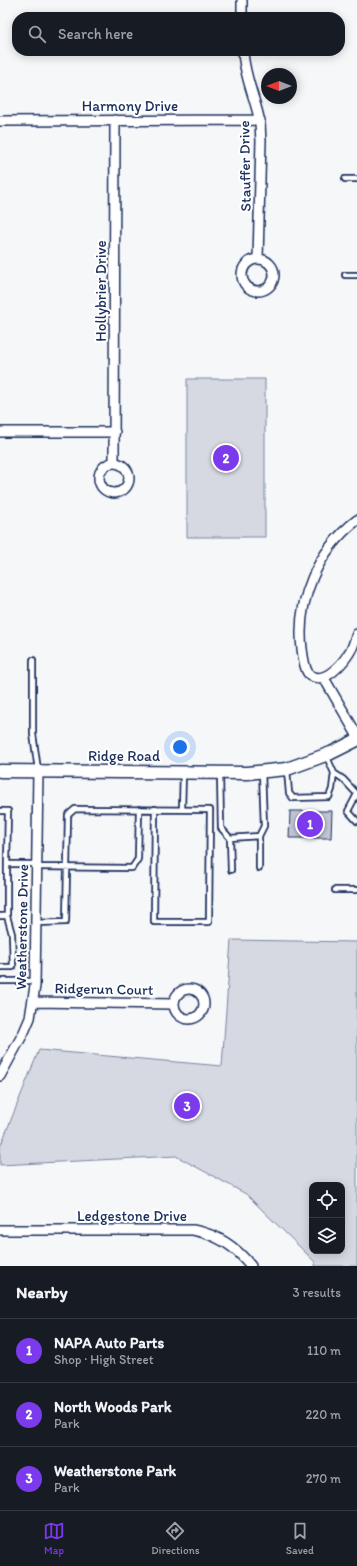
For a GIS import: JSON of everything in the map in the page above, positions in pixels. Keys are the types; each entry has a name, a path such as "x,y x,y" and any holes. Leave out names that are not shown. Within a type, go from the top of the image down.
{"main road":[{"name":"Ridge Road","path":"0,771 262,772 287,768 326,755 357,740"}],"street":[{"path":"242,0 242,12"},
{"name":"Stauffer Drive","path":"244,56 247,79 260,120 261,140 258,259"},
{"name":"Hollybrier Drive","path":"114,463 115,120"},
{"name":"Harmony Drive","path":"0,121 260,120"},
{"path":"0,432 115,432"},
{"path":"357,520 346,528 333,542 317,567 308,586 301,620 304,660 308,672 316,678 324,678 342,663 353,648 357,634"},
{"path":"324,678 357,736"},
{"name":"Weatherstone Drive","path":"0,1076 24,1032 30,1018 33,1002 35,981 38,771"},
{"name":"Ridgerun Court","path":"33,1002 174,1004"},
{"name":"Ledgestone Drive","path":"0,1230 193,1230 220,1238 242,1254 252,1266"}],"lane":[{"path":"345,179 357,179"},
{"path":"345,275 357,275"},
{"path":"33,660 33,734 38,771"},
{"path":"287,768 289,793 293,798 329,797 332,789 334,773 326,755"},
{"path":"182,810 183,772"},
{"path":"259,868 259,836 264,826 262,772"},
{"path":"220,773 221,828 230,838 231,870"},
{"path":"334,773 346,781 357,794 348,811 357,821"},
{"path":"36,922 66,922 68,816 75,809 155,809 210,810 209,922 154,922 155,809"},
{"path":"7,864 132,868 138,860 140,809"},
{"path":"0,811 8,811 6,916 12,934 13,967 0,967"},
{"path":"230,838 259,836"},
{"path":"335,890 357,890"},
{"path":"0,916 6,916"},
{"path":"0,981 35,981"}],"shaded area":[{"path":"187,379 265,379 265,537 187,537"},
{"path":"231,940 357,942 357,1266 315,1266 315,1262 246,1194 176,1156 0,1165 0,1147 39,1050 222,1066"}],"building":[{"path":"290,811 332,811 331,838 289,838"}],"place":[{"name":"North Woods Park","path":"226,458"},
{"name":"NAPA Auto Parts","path":"310,824"},
{"name":"Weatherstone Park","path":"187,1106"}]}
